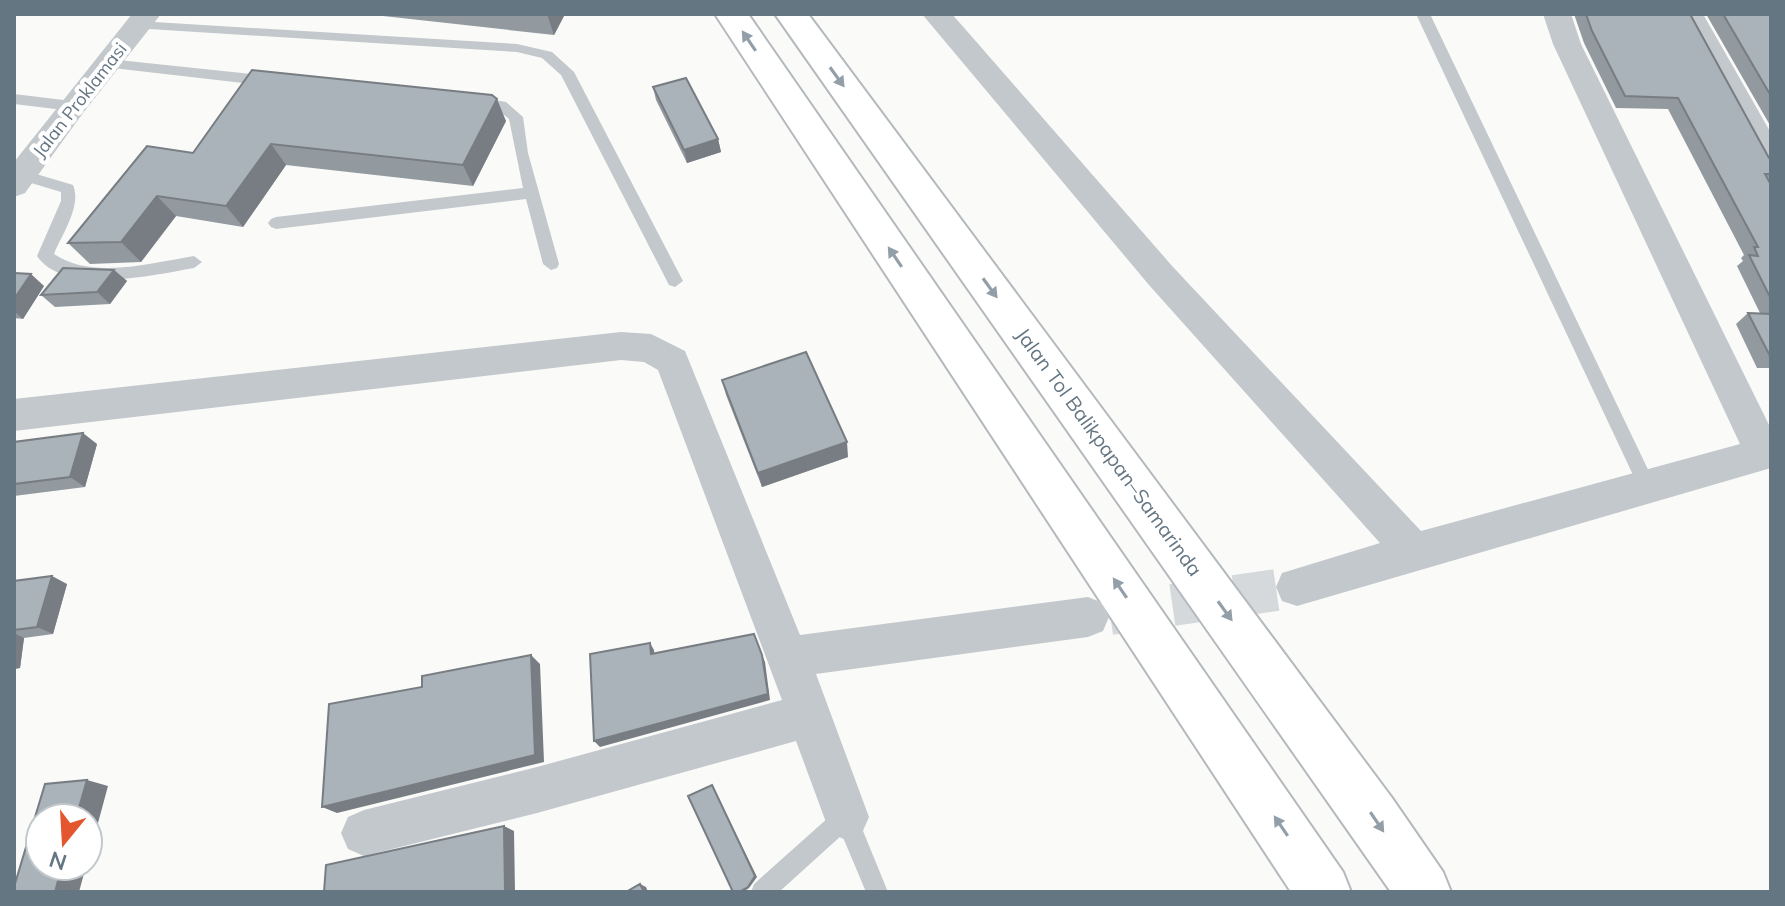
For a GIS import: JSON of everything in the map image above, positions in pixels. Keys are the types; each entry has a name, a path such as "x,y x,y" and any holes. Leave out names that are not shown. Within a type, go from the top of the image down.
{"highway":[{"path":"731,14 1323,892"},
{"name":"Jalan Tol Balikpapan–Samarinda","path":"791,14 1373,817 1423,892"}],"street":[{"path":"936,14 1161,276 1412,550"},
{"path":"1297,587 1412,550 1648,488 1768,452 1567,44 1557,14"},
{"path":"1689,14 1771,160"},
{"name":"Jalan Proklamasi","path":"18,180 72,106 142,20"},
{"path":"1735,99 1771,101"},
{"path":"14,415 621,346 651,348 672,361 788,657 846,817"},
{"path":"788,657 1088,617"},
{"path":"364,833 537,790 809,715"}],"lane":[{"path":"207,29 218,14"},
{"path":"251,31 262,14"},
{"path":"1423,14 1648,488"},
{"path":"142,20 207,29 517,48 547,55 567,72 675,281"},
{"path":"109,64 281,82"},
{"path":"14,99 72,106"},
{"path":"454,100 501,105 516,117 551,264"},
{"path":"18,180 68,189 69,201 45,256 56,268 109,274 194,262"},
{"path":"276,223 532,193"},
{"path":"762,892 846,817 877,892"}],"building":[{"path":"1586,14 1690,14 1771,158 1771,174 1765,174 1771,185 1771,299 1749,255 1758,256 1754,247 1758,247 1678,98 1625,96"},
{"path":"1723,14 1771,14 1771,96"},
{"path":"252,70 492,95 497,99 463,165 271,144 226,206 157,196 121,242 68,243 147,146 193,153"},
{"path":"686,78 718,139 684,150 653,87"},
{"path":"63,268 114,270 97,292 41,295"},
{"path":"14,273 31,274 14,299"},
{"path":"1748,313 1771,314 1771,358"},
{"path":"806,352 847,442 758,473 722,380"},
{"path":"83,433 70,477 14,484 14,442"},
{"path":"52,576 37,627 14,630 14,581"},
{"path":"754,634 762,655 768,694 594,741 590,654 650,643 651,654"},
{"path":"531,655 535,755 322,807 329,704 422,687 422,676"},
{"path":"87,780 81,802 40,802 45,784"},
{"path":"712,785 755,876 748,887 739,892 733,892 688,796"},
{"path":"504,826 505,892 324,892 326,865"},
{"path":"24,854 24,882 58,882 55,892 14,892"},
{"path":"640,884 644,892 626,892"}],"tunnel":[{"path":"1110,614 1297,587"}]}
